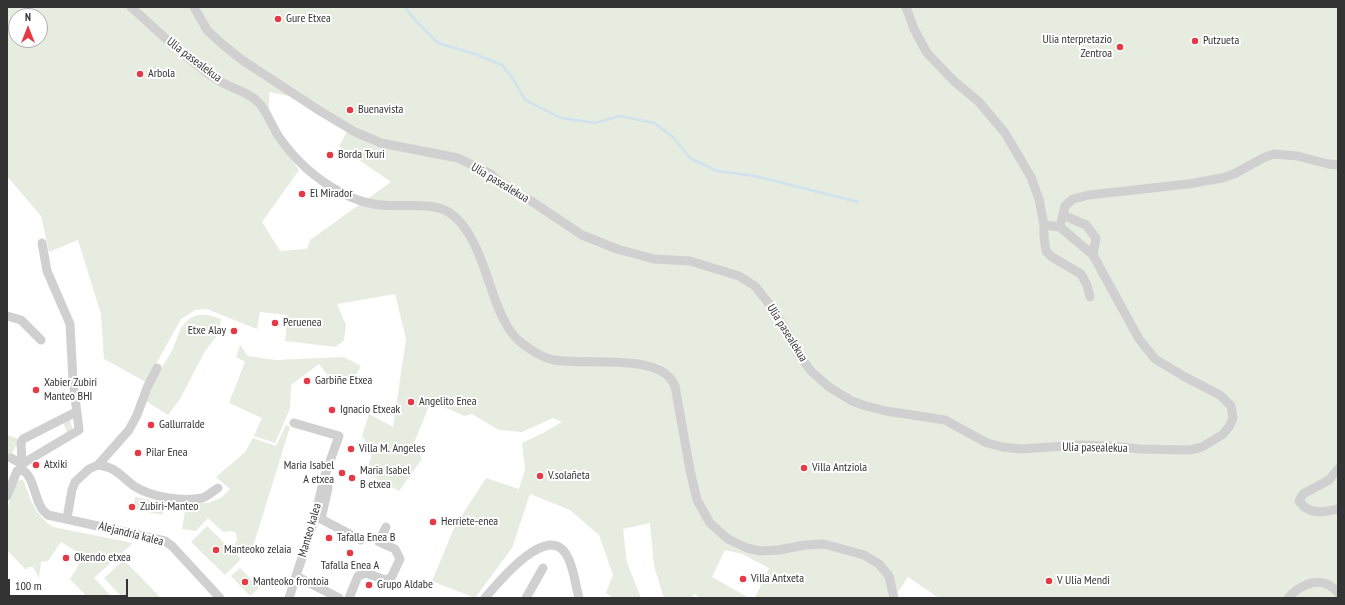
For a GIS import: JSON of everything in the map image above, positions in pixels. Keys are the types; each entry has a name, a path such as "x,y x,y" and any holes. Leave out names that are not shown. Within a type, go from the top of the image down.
{"street":[{"name":"Ulia pasealekua","path":"131,7 163,37 215,79 250,96 259,103 278,136 297,159 315,176 341,192 373,204 438,208 453,215 468,230 500,312 507,326 520,342 535,353 553,360 640,364 656,369 669,377 675,386 697,500 710,523 728,539 747,548 760,551 824,544 864,555 879,564 889,576 894,598"},
{"name":"Ulia pasealekua","path":"194,7 207,30 232,52 320,111 355,132 381,143 458,158 491,174 508,189 531,201 582,235 617,249 654,259 690,261 739,276 755,286 770,305 786,330 798,354 812,372 829,387 852,401 886,411 945,420 987,443 1020,449 1081,445 1140,449 1189,450 1202,447 1222,435 1229,427 1233,418 1231,406 1220,394 1185,377 1155,359 1138,339 1093,255 1060,227"},
{"path":"906,7 914,29 927,53 954,81 979,102 1005,133 1031,177 1039,199 1044,225 1046,251 1052,257 1081,274 1087,285 1090,297"},
{"path":"1044,225 1060,227 1065,206 1073,199 1089,195 1188,184 1222,178 1234,174 1263,158 1274,154 1297,156 1338,165"},
{"path":"1063,215 1086,225 1096,238 1093,255"},
{"path":"7,496 17,471 79,430 73,381 70,324 47,271 42,243"},
{"path":"7,316 21,320 41,340"},
{"path":"67,518 75,482 89,469 98,465 129,430 138,415 147,388 157,368"},
{"path":"22,467 22,439 76,412"},
{"name":"Manteo kalea","path":"289,598 339,436 294,423"},
{"path":"11,458 22,467"},
{"path":"98,465 109,467 118,472 134,486 150,494 164,497 183,499 204,498 218,488"},
{"name":"Alejandría kalea","path":"22,467 29,477 42,510 48,515 165,541 172,546 220,598"},
{"path":"1338,469 1329,480 1303,494 1299,501 1304,507 1317,512 1338,509"},
{"name":"Manteo kalea","path":"323,484 328,488 321,519 361,540"},
{"path":"349,598 358,576 366,573 385,580 391,578 400,559 395,549 379,542 386,527"},
{"path":"485,598 505,574 524,557 539,549 553,545 561,548 566,553 579,598"},
{"path":"526,598 543,568"},
{"path":"296,576 339,598"},
{"path":"1288,598 1296,590 1310,582 1333,586 1338,593"}],"shaded area":[{"path":"7,7 1338,7 1338,598 939,598 908,577 894,598 755,598 769,568 742,554 725,550 712,577 749,598 701,598 694,594 691,598 664,598 654,566 650,523 623,529 627,563 641,598 612,598 606,593 613,575 599,535 570,510 530,494 512,548 475,598 432,581 455,526 486,478 519,489 525,469 522,443 562,422 553,418 522,432 499,430 472,414 464,416 431,401 414,443 422,459 399,491 366,473 373,451 362,436 369,414 393,427 406,339 395,294 337,304 346,325 344,340 336,347 285,341 288,315 260,312 257,329 207,309 195,310 181,319 146,382 104,359 101,314 78,240 49,252 41,216 7,176","holes":["269,92 294,97 350,126 339,146 391,182 310,240 307,249 280,251 262,222 299,170 269,130"]},
{"path":"197,315 208,315 221,319 218,334 205,351 180,399 168,415 146,401 160,370 172,351 181,328 189,319"},
{"path":"240,345 248,356 276,360 344,357 361,366 353,380 329,377 319,364 291,385 290,409 275,443 254,436 262,418 229,403 245,362 236,357"},
{"path":"70,419 73,432 68,435 63,423"},
{"path":"286,425 290,427 251,553 246,550 242,553 234,544 237,541 236,533 232,531 223,532 208,518 196,531 182,529 186,504 208,503 221,498 230,489 216,477 245,452 253,438 276,446"},
{"path":"7,435 19,439 11,456 7,454"},
{"path":"19,480 23,480 37,512 53,527 133,543 94,578 113,598 88,598 70,579 84,556 61,542 48,561 41,562 39,578 33,567 28,567 26,570 7,550 7,514 11,496"},
{"path":"135,497 165,503 163,515 133,509"},
{"name":"Manteoko zelaia","path":"207,526 241,559 225,575 191,542"},
{"path":"124,560 160,597 159,598 123,598 104,578"},
{"name":"Manteoko frontoia","path":"240,568 259,588 250,596 231,576"}],"waterway":[{"path":"405,7 414,19 438,43 475,54 502,65 515,82 525,100 561,118 595,123 620,116 654,123 673,137 690,158 717,171 755,176 858,202"}],"place":[{"name":"Gure Etxea","path":"278,19"},
{"name":"Putzueta","path":"1195,41"},
{"name":"Ulia nterpretazio Zentroa","path":"1120,47"},
{"name":"Arbola","path":"140,74"},
{"name":"Buenavista","path":"350,110"},
{"name":"Borda Txuri","path":"330,155"},
{"name":"El Mirador","path":"302,194"},
{"name":"Peruenea","path":"275,323"},
{"name":"Etxe Alay","path":"234,331"},
{"name":"Garbiñe Etxea","path":"307,381"},
{"name":"Xabier Zubiri Manteo BHI","path":"36,390"},
{"name":"Angelito Enea","path":"411,402"},
{"name":"Ignacio Etxeak","path":"332,410"},
{"name":"Gallurralde","path":"151,425"},
{"name":"Villa M. Angeles","path":"351,449"},
{"name":"Pilar Enea","path":"138,453"},
{"name":"Atxiki","path":"36,465"},
{"name":"Villa Antziola","path":"804,468"},
{"name":"Maria Isabel A etxea","path":"342,473"},
{"name":"V.solañeta","path":"540,476"},
{"name":"Maria Isabel B etxea","path":"352,478"},
{"name":"Zubiri-Manteo","path":"132,507"},
{"name":"Herriete-enea","path":"433,522"},
{"name":"Tafalla Enea B","path":"329,538"},
{"name":"Manteoko zelaia","path":"216,550"},
{"name":"Tafalla Enea A","path":"350,553"},
{"name":"Okendo etxea","path":"66,558"},
{"name":"Villa Antxeta","path":"743,579"},
{"name":"V Ulia Mendi","path":"1049,581"},
{"name":"Manteoko frontoia","path":"245,582"},
{"name":"Grupo Aldabe","path":"369,585"}]}
